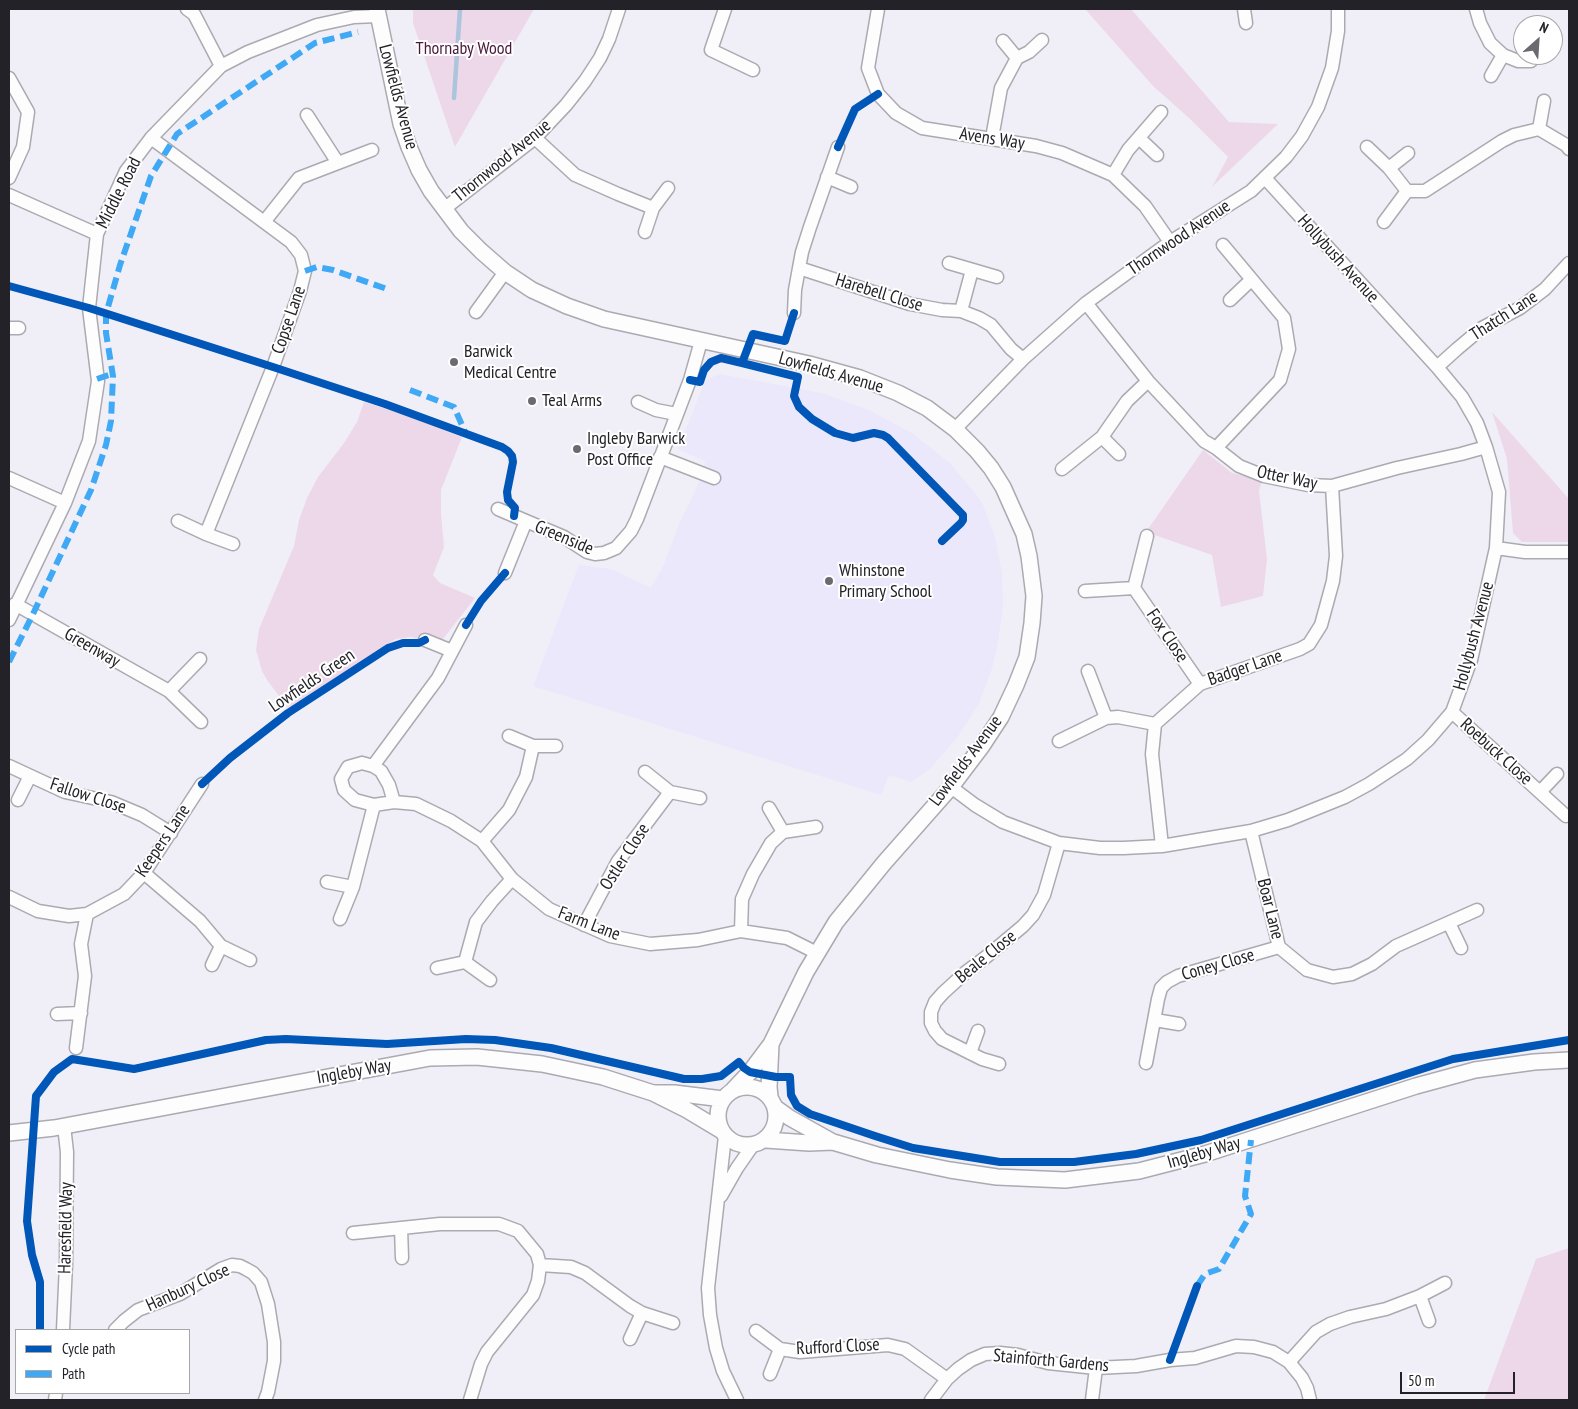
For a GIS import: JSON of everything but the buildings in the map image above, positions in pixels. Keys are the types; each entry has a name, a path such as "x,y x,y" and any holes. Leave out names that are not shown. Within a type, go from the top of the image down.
{"street":[{"name":"Thornwood Avenue","path":"444,209 535,138 557,116 586,82 603,52 620,9"},
{"path":"725,9 711,50 753,70"},
{"name":"Avens Way","path":"878,9 868,68 878,94 896,113 922,128 1036,146 1062,153 1113,175 1145,206 1170,242"},
{"path":"1244,9 1246,23"},
{"name":"Thornwood Avenue","path":"955,429 1023,359 1086,303 1170,242 1251,190 1286,157 1302,136 1318,107 1332,68 1338,30 1338,9"},
{"path":"1476,9 1480,23 1490,43 1503,55 1513,59"},
{"path":"194,11 221,66"},
{"name":"Middle Road","path":"9,620 15,604 65,504 89,441 98,381 89,308 97,234 126,171 151,138 221,66 248,52 317,25 377,12"},
{"name":"Lowfields Avenue","path":"377,12 404,132 420,170 431,191 461,231 505,272 532,290 567,306 604,319 809,364 860,378 898,393 927,408 955,429 977,451 1003,487 1024,534 1034,596 1032,623 1026,657 1016,685 1001,716 982,746 950,786 836,922 788,1007 771,1044 750,1072 728,1095"},
{"path":"992,138 1001,88 1017,58 1029,52 1042,40"},
{"path":"1004,41 1017,58"},
{"path":"1491,76 1503,55"},
{"path":"9,78 28,112 24,146 9,178"},
{"path":"1539,130 1544,101"},
{"path":"1113,175 1128,150 1161,112"},
{"path":"307,115 338,163"},
{"path":"1407,191 1425,191 1514,134 1539,130 1569,149"},
{"name":"Copse Lane","path":"151,138 291,242 300,255 305,270 300,291 273,367 206,534"},
{"path":"535,138 575,175 654,208"},
{"path":"1139,138 1157,155"},
{"path":"794,313 795,290 802,252 838,147"},
{"path":"1367,147 1390,168 1407,191"},
{"path":"264,222 299,178 372,150"},
{"path":"1390,168 1408,153"},
{"path":"828,177 851,187"},
{"name":"Hollybush Avenue","path":"950,786 975,805 1003,822 1060,843 1100,848 1162,846 1251,831 1288,820 1345,798 1407,759 1428,740 1452,712 1471,660 1496,548 1498,492 1486,447 1477,423 1462,397 1265,178"},
{"path":"645,232 654,208 668,188"},
{"path":"1384,222 1407,191"},
{"path":"9,195 97,234"},
{"path":"1216,448 1280,380 1290,349 1284,318 1223,245"},
{"path":"949,263 997,277"},
{"name":"Thatch Lane","path":"1437,367 1482,328 1520,308 1545,289 1569,263"},
{"name":"Harebell Close","path":"799,268 910,304 942,310 961,311 979,318 991,325 1011,349 1023,359"},
{"path":"961,311 972,270"},
{"path":"476,312 505,272"},
{"path":"1230,300 1251,280"},
{"name":"Otter Way","path":"1086,303 1148,381 1204,442 1216,448 1239,466 1264,476 1308,485 1332,486 1486,447"},
{"name":"Greenside","path":"498,509 564,537 587,552 595,554 604,553 616,548 631,532 638,519 690,380 701,341"},
{"path":"1062,469 1102,438 1127,401 1148,381"},
{"path":"638,402 656,410 676,414"},
{"path":"1102,438 1119,454"},
{"path":"660,457 714,478"},
{"path":"9,478 65,504"},
{"name":"Badger Lane","path":"1155,724 1200,684 1300,649 1309,644 1321,625 1333,581 1336,556 1332,486"},
{"path":"178,521 233,544"},
{"name":"Greenside","path":"505,573 526,521"},
{"path":"1086,591 1134,588 1147,536"},
{"path":"1496,548 1525,552 1569,552"},
{"name":"Fox Close","path":"1134,588 1200,684"},
{"name":"Greenway","path":"15,604 169,691 201,722"},
{"path":"394,802 389,785 381,771 373,766 438,678 466,625"},
{"path":"425,640 452,651"},
{"path":"169,691 200,658"},
{"path":"1088,671 1106,718"},
{"name":"Roebuck Close","path":"1452,712 1566,816"},
{"path":"1059,741 1106,718 1118,716 1155,724 1152,754 1162,846"},
{"path":"509,736 533,746 556,746"},
{"path":"482,841 509,810 526,777 533,746"},
{"name":"Farm Lane","path":"373,766 362,763 348,767 341,779 344,790 355,800 374,805 394,802 416,804 450,821 482,841 512,880 549,909 610,936 650,944 698,940 741,931 787,938 817,953"},
{"name":"Fallow Close","path":"9,766 65,792 111,802 142,815 171,833"},
{"path":"644,772 670,792 700,798"},
{"name":"Roebuck Close","path":"1540,792 1557,774"},
{"name":"Fallow Close","path":"18,800 30,776"},
{"name":"Keepers Lane","path":"9,897 38,911 69,916 87,914 124,894 144,873 202,784"},
{"name":"Ostler Close","path":"584,925 618,861 670,792"},
{"path":"340,919 353,887 374,805"},
{"path":"769,808 784,832"},
{"path":"741,931 742,899 753,874 771,843 784,832 816,827"},
{"name":"Boar Lane","path":"1251,831 1279,948 1307,970 1333,977 1352,974 1372,964 1396,946 1477,910"},
{"name":"Beale Close","path":"1000,1064 970,1053 942,1039 935,1031 931,1022 930,1012 934,1002 966,972 986,958 1023,926 1033,915 1044,894 1060,843"},
{"path":"144,873 200,921 221,946 250,960"},
{"path":"465,962 476,922 492,901 512,880"},
{"path":"327,882 353,887"},
{"path":"76,1048 82,1013 85,976 81,944 87,914"},
{"path":"1449,923 1460,948"},
{"path":"212,965 221,946"},
{"name":"Coney Close","path":"1146,1063 1161,988 1167,982 1178,976 1279,948"},
{"path":"437,968 465,962 490,980"},
{"path":"57,1014 82,1013"},
{"path":"1155,1020 1179,1024"},
{"path":"970,1053 978,1031"},
{"name":"Lowfields Avenue","path":"771,1044 769,1087 773,1102"},
{"name":"Ingleby Way","path":"9,1134 59,1127 430,1058 477,1058 542,1064 603,1077 653,1093 687,1110 724,1134"},
{"name":"Ingleby Way","path":"773,1102 790,1118 833,1142 877,1155 950,1170 997,1177 1065,1180 1139,1171 1206,1154 1416,1086 1475,1070 1534,1062 1569,1060"},
{"path":"719,1201 737,1168 759,1143 774,1131 777,1119 773,1102 762,1090 742,1087 728,1095 718,1109 718,1121 724,1134 733,1142 738,1144 759,1143"},
{"name":"Ingleby Way","path":"653,1093 728,1095"},
{"name":"Haresfield Way","path":"59,1127 67,1152 66,1264 63,1329"},
{"path":"724,1134 719,1201 708,1288 710,1315 716,1348 723,1372 737,1400"},
{"name":"Ingleby Way","path":"759,1143 833,1142"},
{"path":"353,1233 440,1224 499,1224 518,1231 537,1254 540,1265 538,1281 532,1295 487,1352 481,1364 470,1400"},
{"path":"401,1228 402,1258"},
{"name":"Hanbury Close","path":"116,1329 138,1310 180,1294 221,1268 232,1265 240,1266 253,1273 261,1282 268,1304 274,1342 274,1361 265,1400"},
{"path":"540,1265 571,1267 585,1273 642,1313 673,1323"},
{"path":"1289,1362 1316,1332 1330,1324 1350,1317 1386,1309 1420,1296 1445,1283"},
{"path":"1420,1296 1429,1321"},
{"path":"630,1339 642,1313"},
{"name":"Rufford Close","path":"756,1331 780,1349 800,1352 888,1344 905,1350 947,1379"},
{"name":"Stainforth Gardens","path":"931,1400 947,1379 958,1369 971,1360 985,1354 1018,1355 1048,1363 1096,1368 1136,1366 1195,1358 1236,1346 1254,1347 1273,1352 1289,1362 1302,1378 1310,1400"},
{"name":"Rufford Close","path":"770,1374 780,1349"},
{"path":"1092,1400 1096,1368"}],"shaded area":[{"name":"Whinstone Primary School","path":"719,374 822,393 869,410 912,433 950,463 982,502 995,537 1002,573 1003,607 992,669 979,704 959,735 930,769 911,782 889,775 881,795 533,686 579,565 611,569 651,588 664,564 680,522 703,474 705,461 678,449 705,381"}],"green space":[{"name":"Thornaby Wood","path":"413,9 534,9 455,147 413,23"},
{"path":"1085,9 1131,9 1229,122 1278,124 1212,187 1228,157 1189,118 1153,86"},
{"path":"364,402 462,437 441,490 444,547 433,575 440,583 475,598 443,639 437,639 423,633 419,639 411,637 396,639 288,708 262,671 256,650 259,629 294,546 299,520 307,498 318,477 344,443 357,422"},
{"path":"1492,412 1569,499 1569,542 1522,542 1513,533 1507,459"},
{"path":"1203,450 1232,473 1262,480 1259,491 1267,559 1263,596 1221,607 1212,555 1146,532"},
{"path":"1569,1248 1569,1400 1484,1400 1536,1259"}],"waterway":[{"path":"454,98 460,9"}],"marked path":[{"path":"9,662 91,490 106,445 111,421 113,376 106,333 106,314 120,265 151,176 177,134 315,43 358,32"},
{"path":"305,271 317,267 333,270 387,289"},
{"path":"97,379 112,374"},
{"path":"410,390 454,407 466,434"},
{"path":"1197,1286 1205,1274 1219,1269 1251,1214 1245,1196 1251,1140"}],"cycle path":[{"path":"838,147 855,109 878,94"},
{"path":"9,286 89,308 273,367 385,404 502,447 512,456 513,462 507,492 508,500 515,508 514,516"},
{"path":"690,380 700,382 704,370 711,362 721,358 742,363 753,334 785,341 794,313"},
{"path":"742,363 798,377 794,396 799,407 812,419 835,433 853,438 874,433 888,438 963,515 961,523 942,541"},
{"path":"466,625 481,601 505,573"},
{"name":"Lowfields Green","path":"202,784 230,758 288,713 388,648 403,643 419,643 425,640"},
{"path":"40,1329 40,1282 32,1255 27,1221 36,1096 54,1072 72,1059 134,1069 266,1040 286,1039 387,1044 466,1039 495,1040 551,1048 684,1079 721,1076 739,1062 750,1072 776,1077 790,1077 791,1095 797,1106 810,1114 913,1148 1000,1162 1074,1162 1136,1154 1201,1140 1453,1059 1569,1040"},
{"path":"1170,1360 1197,1286"}],"place":[{"name":"Barwick Medical Centre","path":"454,362"},
{"name":"Teal Arms","path":"532,401"},
{"name":"Ingleby Barwick Post Office","path":"577,449"},
{"name":"Whinstone Primary School","path":"829,581"}]}
